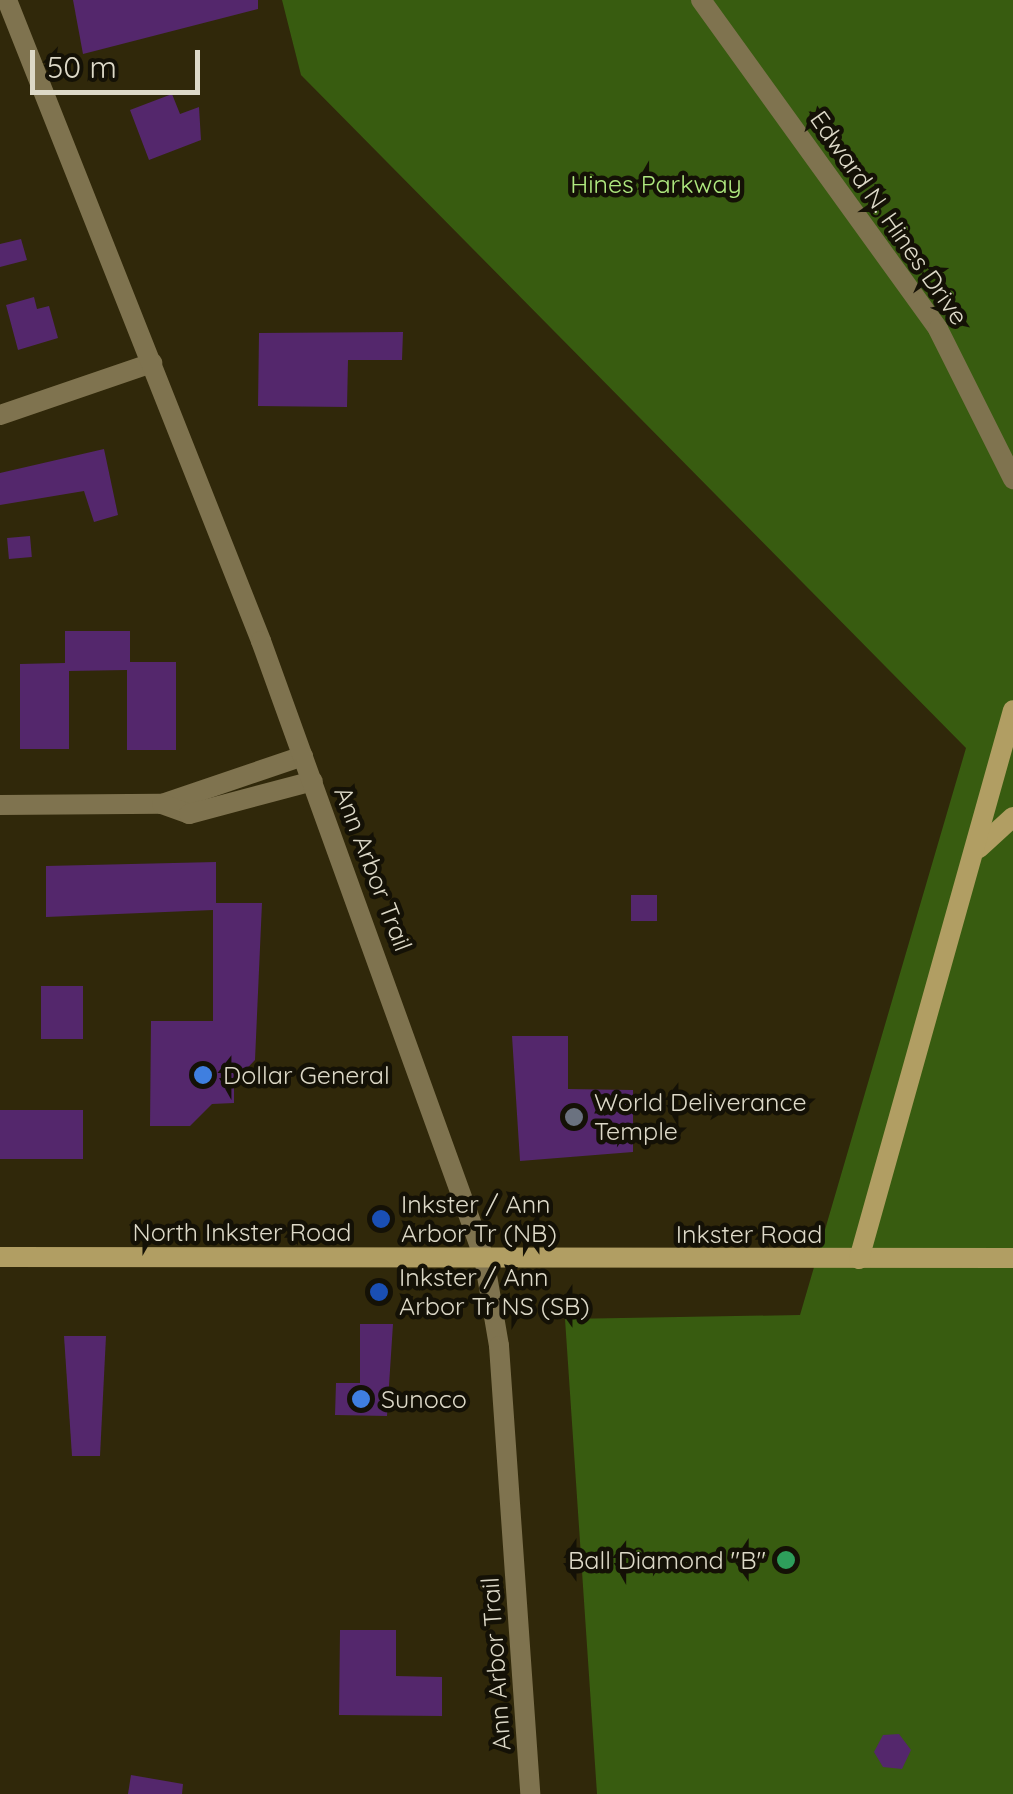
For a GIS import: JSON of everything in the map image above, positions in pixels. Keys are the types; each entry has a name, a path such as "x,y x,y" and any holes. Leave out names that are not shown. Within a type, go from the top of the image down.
{"main road":[{"path":"859,1260 1013,710"},
{"path":"989,794 1013,772"},
{"path":"966,872 992,830 1013,817"},
{"name":"North Inkster Road","path":"0,1257 484,1258"},
{"name":"Inkster Road","path":"484,1258 1013,1258"}],"street":[{"name":"Ann Arbor Trail","path":"7,0 304,756 484,1258 499,1346 530,1794"},
{"name":"Edward N. Hines Drive","path":"701,0 938,329 1013,479"},
{"path":"0,415 152,363"},
{"path":"0,805 162,804 304,756"},
{"path":"162,804 189,814 313,781"}],"green space":[{"name":"Hines Parkway","path":"282,0 1013,0 1013,1794 597,1794 565,1319 800,1315 966,748 301,75"}],"building":[{"path":"73,0 258,0 258,9 83,54"},
{"path":"172,94 180,114 199,107 201,140 149,160 130,110"},
{"path":"21,239 27,260 0,267 0,244"},
{"path":"34,297 37,309 49,306 58,338 18,350 6,305"},
{"path":"403,332 402,360 348,360 347,407 258,406 259,333"},
{"path":"104,449 118,515 94,522 84,491 0,505 0,473"},
{"path":"30,536 32,557 9,559 7,538"},
{"path":"65,631 130,631 130,662 176,662 176,750 127,750 127,670 69,671 69,749 20,749 20,664 65,663"},
{"path":"216,862 216,903 262,903 255,1060 234,1082 234,1103 212,1104 190,1126 150,1126 151,1021 213,1021 213,910 46,917 46,866"},
{"path":"631,895 657,895 657,921 631,921"},
{"path":"41,986 83,986 83,1039 41,1039"},
{"name":"World Deliverance Temple","path":"512,1036 568,1036 568,1089 633,1090 633,1152 520,1161"},
{"path":"0,1110 83,1110 83,1159 0,1159"},
{"path":"360,1324 393,1324 387,1416 335,1415 336,1383 360,1383"},
{"path":"64,1336 106,1336 100,1456 72,1456"},
{"path":"340,1630 396,1630 396,1676 442,1677 442,1716 339,1715"},
{"path":"899,1734 911,1750 902,1769 883,1767 874,1752 883,1735"},
{"path":"131,1775 183,1784 182,1794 128,1794"}],"place":[{"name":"Dollar General","path":"203,1075"},
{"name":"World Deliverance Temple","path":"574,1117"},
{"name":"Inkster / Ann Arbor Tr (NB)","path":"381,1219"},
{"name":"Inkster / Ann Arbor Tr NS (SB)","path":"379,1292"},
{"name":"Sunoco","path":"361,1399"},
{"name":"Ball Diamond \"B\"","path":"786,1560"}]}
